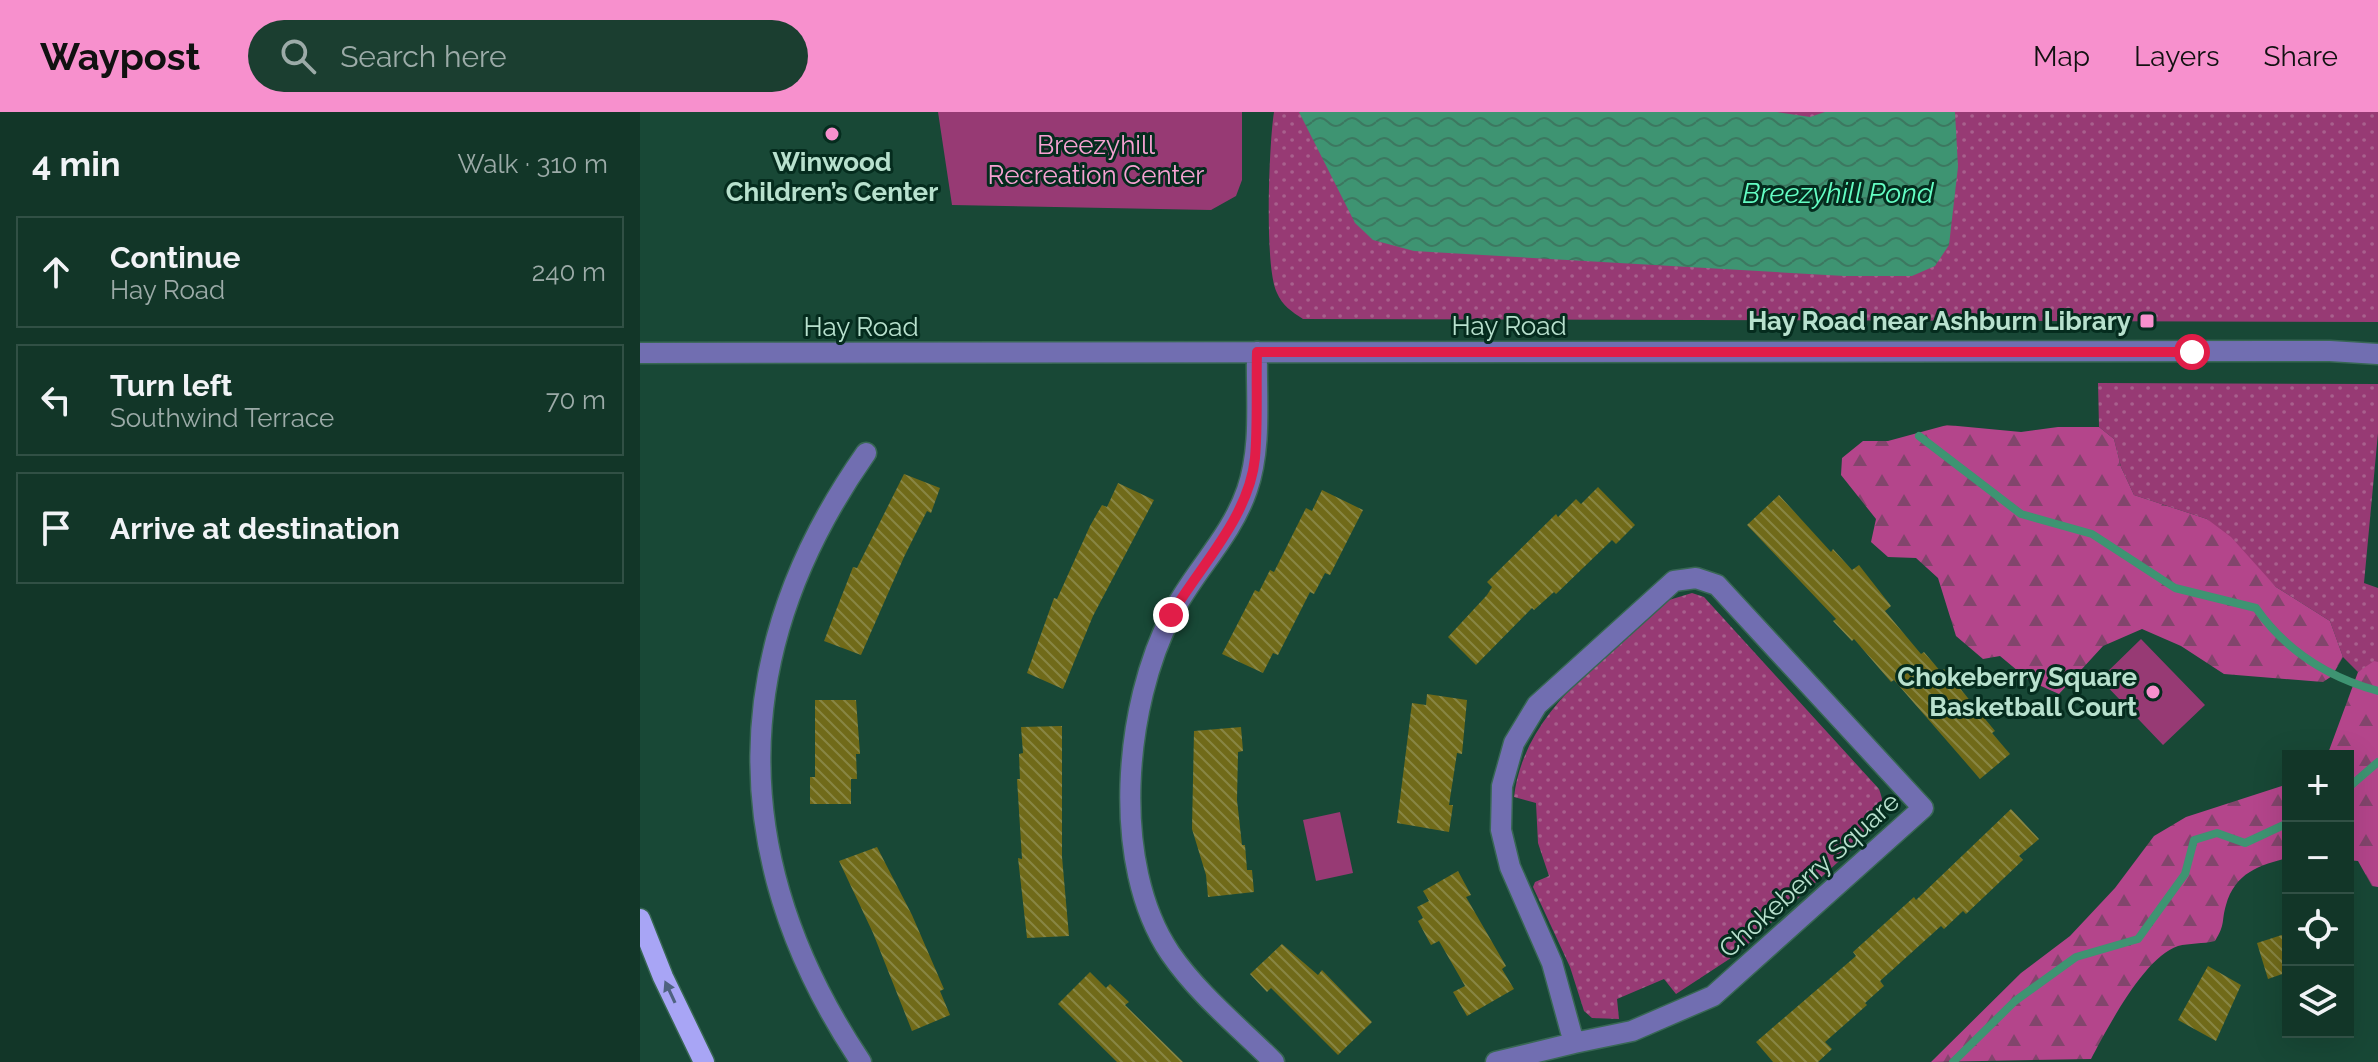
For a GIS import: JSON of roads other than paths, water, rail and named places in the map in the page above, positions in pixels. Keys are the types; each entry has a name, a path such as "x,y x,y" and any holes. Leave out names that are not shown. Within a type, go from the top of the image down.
{"main road":[{"path":"640,919 663,977 704,1062"}],"street":[{"path":"1257,352 1255,459 1247,492 1226,533 1171,615 1152,659 1134,737 1132,769 1134,848 1141,887 1154,925 1187,975 1274,1062"},
{"name":"Hay Road","path":"640,353 2378,354"},
{"path":"861,1062 822,998 781,902 761,796 760,744 767,678 790,590 823,519 866,453"},
{"name":"Chokeberry Square","path":"1496,1062 1632,1031 1713,996 1923,808 1717,585 1696,578 1674,581 1537,705 1514,743 1507,764 1500,808 1510,867 1552,963 1574,1043"}],"water":[{"name":"Breezyhill Pond","path":"1299,112 1777,112 1810,117 1825,112 1955,112 1958,167 1949,245 1935,266 1912,276 1844,276 1414,251 1373,240 1355,223"}],"waterway":[{"path":"1919,436 2021,514 2092,534 2175,588 2256,608 2281,637 2309,660 2342,678 2378,691"},
{"path":"2354,783 2378,762"},
{"path":"1953,1062 2015,1001 2076,957 2138,939 2185,874 2194,840 2217,833 2245,843 2282,826"}],"place":[{"name":"Winwood Children’s Center","path":"832,134"},
{"name":"Hay Road near Ashburn Library","path":"2147,321"},
{"name":"Chokeberry Square Basketball Court","path":"2153,692"}],"park label":[{"name":"Breezyhill Recreation Center","path":"1096,160"}]}
